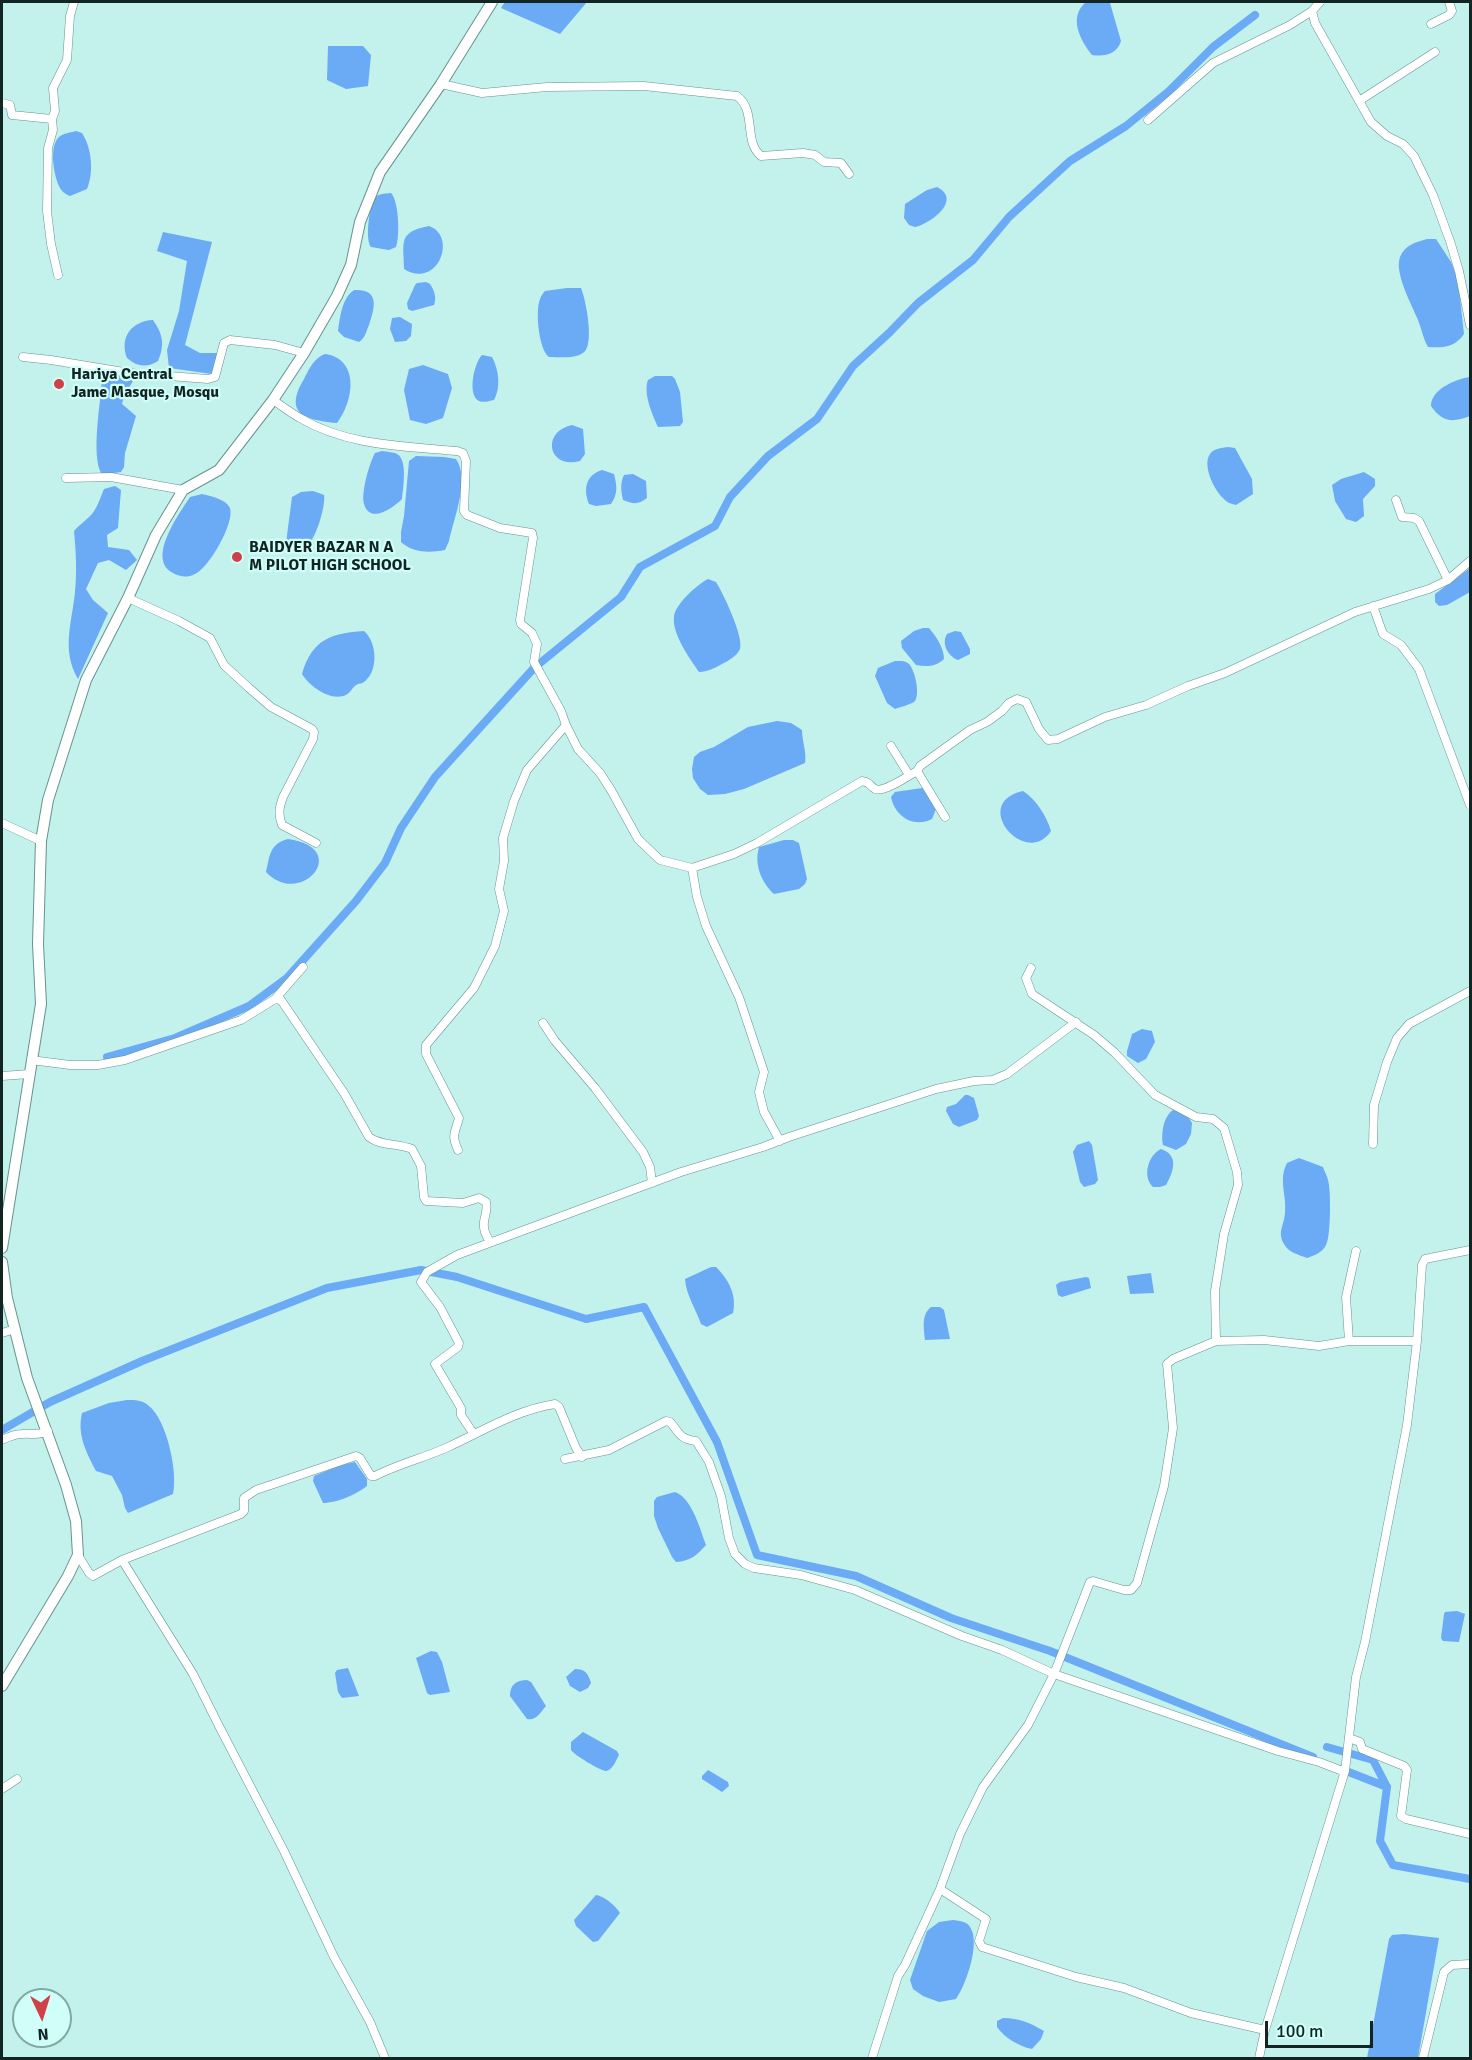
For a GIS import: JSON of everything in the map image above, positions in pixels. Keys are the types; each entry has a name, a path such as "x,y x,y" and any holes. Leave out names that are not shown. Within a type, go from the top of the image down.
{"main road":[{"path":"2,1248 41,1004 38,944 41,841 48,800 87,680 156,535 183,489 219,470 273,400 304,353 337,296 351,265 360,222 380,172 441,84 492,2"},
{"path":"2,1262 7,1298 27,1378 66,1485 76,1521 78,1556 2,1686"}],"street":[{"path":"58,275 47,211 48,148 55,111 53,88 67,60 70,16 74,2"},
{"path":"1148,120 1213,63 1290,25 1312,11 1320,2"},
{"path":"1431,24 1449,15 1452,11 1449,2"},
{"path":"1312,11 1323,39 1371,122 1387,136 1403,144 1414,156 1433,195 1459,271 1470,324"},
{"path":"1359,101 1435,52"},
{"path":"441,84 482,93 547,87 644,86 737,96 747,105 754,148 761,156 802,153 815,155 824,162 841,163 849,174"},
{"path":"2,104 10,105 12,115 52,119"},
{"path":"23,357 130,373 208,379 215,377 224,343 230,340 275,345 304,353"},
{"path":"273,400 301,419 334,433 376,444 463,453 466,461 464,505 467,515 500,528 532,533 520,620 521,624 532,633 537,644 534,662 561,711 578,749 600,773 638,839 660,860 692,868 734,854 757,843 862,781 868,782 875,789 883,790 917,771 920,766 970,730 987,722 1017,699 1026,702 1039,729 1048,740 1058,739 1105,717 1146,705 1188,686 1226,673 1305,637 1329,623 1373,606 1429,589 1449,580 1470,561"},
{"path":"66,478 111,477 183,489"},
{"path":"1396,500 1402,517 1419,521 1449,580"},
{"path":"128,598 210,638 224,665 263,700 288,717 312,729 313,739 283,797 279,815 282,825 316,843"},
{"path":"1373,606 1383,634 1401,645 1419,669 1470,805"},
{"path":"458,1150 453,1140 453,1132 459,1118 426,1054 426,1046 474,988 495,946 504,911 499,889 504,861 503,838 514,801 526,770 566,725"},
{"path":"891,746 909,775"},
{"path":"917,771 945,817"},
{"path":"2,824 41,841"},
{"path":"692,868 697,897 706,926 739,997 764,1072 759,1092 764,1112 780,1141"},
{"path":"31,1060 70,1065 98,1065 125,1060 241,1020 275,999 303,967"},
{"path":"1031,968 1026,978 1032,994 1076,1022 1114,1052 1155,1095 1196,1117 1213,1119 1224,1128 1237,1172 1238,1185 1224,1234 1215,1291 1216,1341"},
{"path":"1373,1144 1374,1105 1397,1038 1409,1024 1470,991"},
{"path":"275,999 281,1000 344,1093 369,1137 374,1141 403,1145 412,1149 421,1166 426,1201 463,1203 478,1198 486,1202 488,1211 484,1230 490,1242"},
{"path":"473,1433 461,1415 461,1408 435,1364 458,1347 459,1343 440,1307 421,1282 427,1272 444,1261 490,1242 652,1183 936,1089 974,1081 993,1080 1006,1074 1076,1022"},
{"path":"543,1023 643,1152 650,1167 652,1183"},
{"path":"2,1076 29,1074"},
{"path":"1259,2058 1265,2030 1344,1772 1356,1677 1365,1642 1407,1425 1417,1341 1422,1265 1425,1259 1470,1250"},
{"path":"1349,1341 1346,1297 1356,1251"},
{"path":"2,1334 15,1329"},
{"path":"872,2058 898,1976 940,1889 960,1834 983,1787 1028,1725 1055,1671 1090,1582 1131,1590 1137,1582 1164,1486 1173,1428 1167,1364 1173,1359 1216,1341 1264,1340 1319,1346 1349,1341 1417,1341"},
{"path":"78,1556 89,1574 93,1576 122,1560 241,1514 244,1511 246,1495 267,1486 356,1456 360,1458 370,1476 375,1476 402,1463 449,1446 508,1417 540,1406 555,1404 562,1412 576,1448 582,1457"},
{"path":"565,1459 609,1450 666,1421 670,1422 681,1437 696,1441 703,1450 721,1496 732,1546 735,1554 745,1564 754,1568 801,1575 855,1590 962,1636 1055,1671 1278,1751 1319,1762 1344,1772"},
{"path":"2,1440 11,1435 34,1435 47,1430"},
{"path":"122,1560 193,1674 284,1851 334,1957 370,2022 385,2058"},
{"path":"1349,1740 1360,1742 1362,1749 1404,1766 1407,1770 1401,1816 1470,1834"},
{"path":"2,1789 18,1779"},
{"path":"940,1889 986,1919 979,1941 982,1947 1076,1977 1124,1988 1191,2013 1265,2030"},
{"path":"1423,2058 1444,1972 1452,1965 1470,1964"}],"water":[{"path":"505,2 587,2 560,34 501,8"},
{"path":"1086,2 1110,3 1121,41 1117,49 1110,54 1092,55 1080,36 1078,15"},
{"path":"328,46 363,46 371,55 368,86 346,89 327,80"},
{"path":"76,131 82,133 88,146 91,176 87,189 70,196 59,186 55,175 53,155 58,138"},
{"path":"937,187 944,192 947,198 941,211 921,225 915,227 909,225 904,218 905,204 927,190"},
{"path":"391,193 396,203 398,219 396,247 389,250 371,247 368,231 372,204 377,196"},
{"path":"429,226 438,232 442,240 443,250 440,259 426,273 416,274 404,269 404,240 412,232"},
{"path":"163,232 212,242 185,345 200,353 219,353 212,374 169,368 167,350 179,311 187,261 157,251"},
{"path":"1427,239 1436,239 1451,262 1458,280 1464,334 1457,342 1444,347 1428,347 1399,271 1400,257 1405,250"},
{"path":"426,282 434,291 434,305 412,311 408,309 407,303 415,285"},
{"path":"581,288 587,312 589,333 587,349 575,356 549,357 543,347 539,330 540,299 545,291"},
{"path":"354,290 368,293 374,300 369,325 359,342 344,337 338,331 344,303"},
{"path":"400,317 412,324 411,336 406,341 395,342 390,329 392,318"},
{"path":"153,320 162,340 162,350 158,361 146,366 138,365 127,358 126,337 129,331 139,323"},
{"path":"325,354 336,357 349,372 350,393 343,414 337,423 307,417 297,408 298,391 308,371 315,361"},
{"path":"482,355 492,357 498,378 498,390 494,400 485,402 475,398 473,392 474,371"},
{"path":"423,365 448,374 452,388 443,418 426,424 410,420 404,390 409,369"},
{"path":"115,374 128,376 133,381 122,404 136,416 125,453 124,467 121,472 106,474 101,473 98,464 97,427 102,378"},
{"path":"655,376 672,376 675,379 680,392 683,422 680,426 658,427 647,397 648,380"},
{"path":"1470,377 1470,416 1458,420 1443,418 1431,406 1435,395 1445,386"},
{"path":"572,425 583,429 585,454 580,461 569,462 555,455 552,442 555,435 562,429"},
{"path":"1228,447 1235,448 1252,479 1253,494 1236,505 1227,502 1220,494 1213,483 1207,464 1212,452"},
{"path":"392,452 400,457 403,462 404,475 402,499 394,506 377,514 367,510 363,499 368,471 375,453"},
{"path":"416,456 456,459 460,467 462,477 460,499 445,550 422,551 401,542 409,461"},
{"path":"602,470 614,474 616,493 611,504 596,506 589,504 586,488 592,475"},
{"path":"1364,472 1375,479 1375,486 1363,499 1364,516 1356,522 1346,519 1335,501 1332,485 1341,479"},
{"path":"633,474 646,481 647,498 641,502 623,500 621,490 624,475"},
{"path":"115,486 121,490 118,528 107,535 108,547 129,550 137,560 126,570 109,560 98,563 86,589 93,600 108,613 78,679 70,658 69,647 76,577 74,531 94,511 104,489"},
{"path":"313,491 324,495 321,515 312,540 304,549 297,549 286,543 292,497 301,492"},
{"path":"202,494 218,498 228,505 230,515 228,524 225,534 207,564 195,574 178,575 166,566 163,558 167,536 190,497"},
{"path":"1470,568 1470,592 1447,605 1439,606 1435,602 1435,594"},
{"path":"708,579 716,582 728,605 739,635 740,649 735,656 711,670 699,672 679,638 674,617 678,606 693,590"},
{"path":"929,628 943,651 944,659 934,665 916,665 902,648 901,641 914,631"},
{"path":"364,631 372,642 374,664 369,677 364,682 340,697 321,692 305,679 302,674 306,662 311,653 325,640 333,636"},
{"path":"955,631 961,632 970,649 970,654 958,660 949,653 945,646 947,634"},
{"path":"895,661 904,661 911,667 917,694 914,702 895,709 887,703 875,676 878,668"},
{"path":"777,721 791,723 802,730 805,763 744,789 725,794 708,795 700,789 693,778 694,757 748,727"},
{"path":"922,788 928,791 936,809 932,819 919,822 906,819 897,810 891,797 895,792"},
{"path":"1023,791 1037,803 1051,831 1040,841 1028,842 1017,838 1007,830 1002,819 1001,808 1008,798"},
{"path":"288,839 307,845 317,853 319,863 314,873 305,880 293,884 280,882 266,872 274,847"},
{"path":"784,840 799,843 807,879 799,889 774,894 765,884 758,866 759,847"},
{"path":"1142,1029 1152,1031 1155,1042 1146,1059 1138,1063 1127,1056 1127,1051 1132,1034"},
{"path":"965,1095 974,1098 979,1116 977,1120 959,1127 953,1124 946,1111 947,1107 956,1104"},
{"path":"1173,1110 1187,1115 1192,1123 1191,1134 1186,1144 1176,1150 1163,1145 1162,1141 1165,1121"},
{"path":"1089,1141 1092,1145 1098,1180 1095,1184 1084,1187 1080,1182 1073,1152 1077,1145"},
{"path":"1161,1149 1173,1159 1173,1169 1166,1185 1153,1187 1148,1178 1148,1166 1156,1152"},
{"path":"1299,1158 1323,1167 1328,1178 1330,1193 1328,1240 1320,1252 1307,1258 1288,1249 1281,1236 1285,1213 1284,1169 1287,1163"},
{"path":"711,1267 716,1267 725,1277 733,1294 734,1306 733,1313 707,1327 701,1324 689,1296 685,1279"},
{"path":"1151,1273 1154,1293 1130,1294 1127,1276"},
{"path":"1089,1278 1091,1288 1062,1297 1058,1295 1056,1285 1060,1282"},
{"path":"931,1307 940,1307 944,1310 950,1339 925,1340 924,1318"},
{"path":"127,1400 147,1404 155,1413 166,1434 174,1473 173,1494 128,1513 112,1476 96,1471 86,1450 81,1429 82,1413 109,1403"},
{"path":"355,1462 367,1479 367,1486 346,1498 323,1503 313,1481 314,1476"},
{"path":"675,1492 681,1495 691,1507 706,1545 693,1557 676,1562 654,1516 654,1501 657,1497"},
{"path":"1457,1611 1465,1614 1459,1642 1443,1641 1441,1638 1444,1614"},
{"path":"431,1651 437,1652 442,1662 450,1692 430,1695 427,1693 416,1658"},
{"path":"348,1668 359,1696 342,1698 338,1692 335,1673 337,1670"},
{"path":"575,1669 586,1672 591,1683 588,1688 580,1692 570,1686 566,1677"},
{"path":"527,1680 531,1682 546,1706 533,1719 527,1719 510,1696 514,1684"},
{"path":"583,1732 617,1751 619,1755 611,1769 606,1771 599,1768 571,1750 571,1742"},
{"path":"708,1770 728,1782 729,1786 722,1792 702,1779"},
{"path":"596,1895 610,1902 620,1913 598,1941 593,1942 576,1926 574,1920"},
{"path":"953,1920 969,1925 973,1934 973,1953 968,1974 956,1999 939,2002 913,1989 910,1980 927,1931 939,1922"},
{"path":"1392,1935 1439,1938 1418,2058 1367,2058 1389,1939"},
{"path":"1003,2018 1019,2020 1039,2028 1044,2031 1041,2039 1032,2049 1017,2044 997,2027 997,2021"}],"waterway":[{"path":"107,1057 175,1038 249,1006 287,978 356,901 385,863 401,828 435,777 534,668 621,597 640,567 715,526 730,497 768,456 817,419 853,366 918,303 973,260 1009,217 1070,161 1126,126 1169,91 1213,47 1255,15"},
{"path":"2,1430 50,1402 142,1361 327,1288 421,1270 457,1277 586,1319 644,1307 717,1442 757,1555 856,1576 951,1618 1050,1651 1313,1757"},
{"path":"1327,1747 1373,1760 1387,1787 1380,1841 1393,1865 1470,1879"},
{"path":"1341,1769 1387,1787"}],"place":[{"name":"Hariya Central Jame Masque, Mosqu","path":"59,384"},
{"name":"BAIDYER BAZAR N A M PILOT HIGH SCHOOL","path":"237,557"}]}
